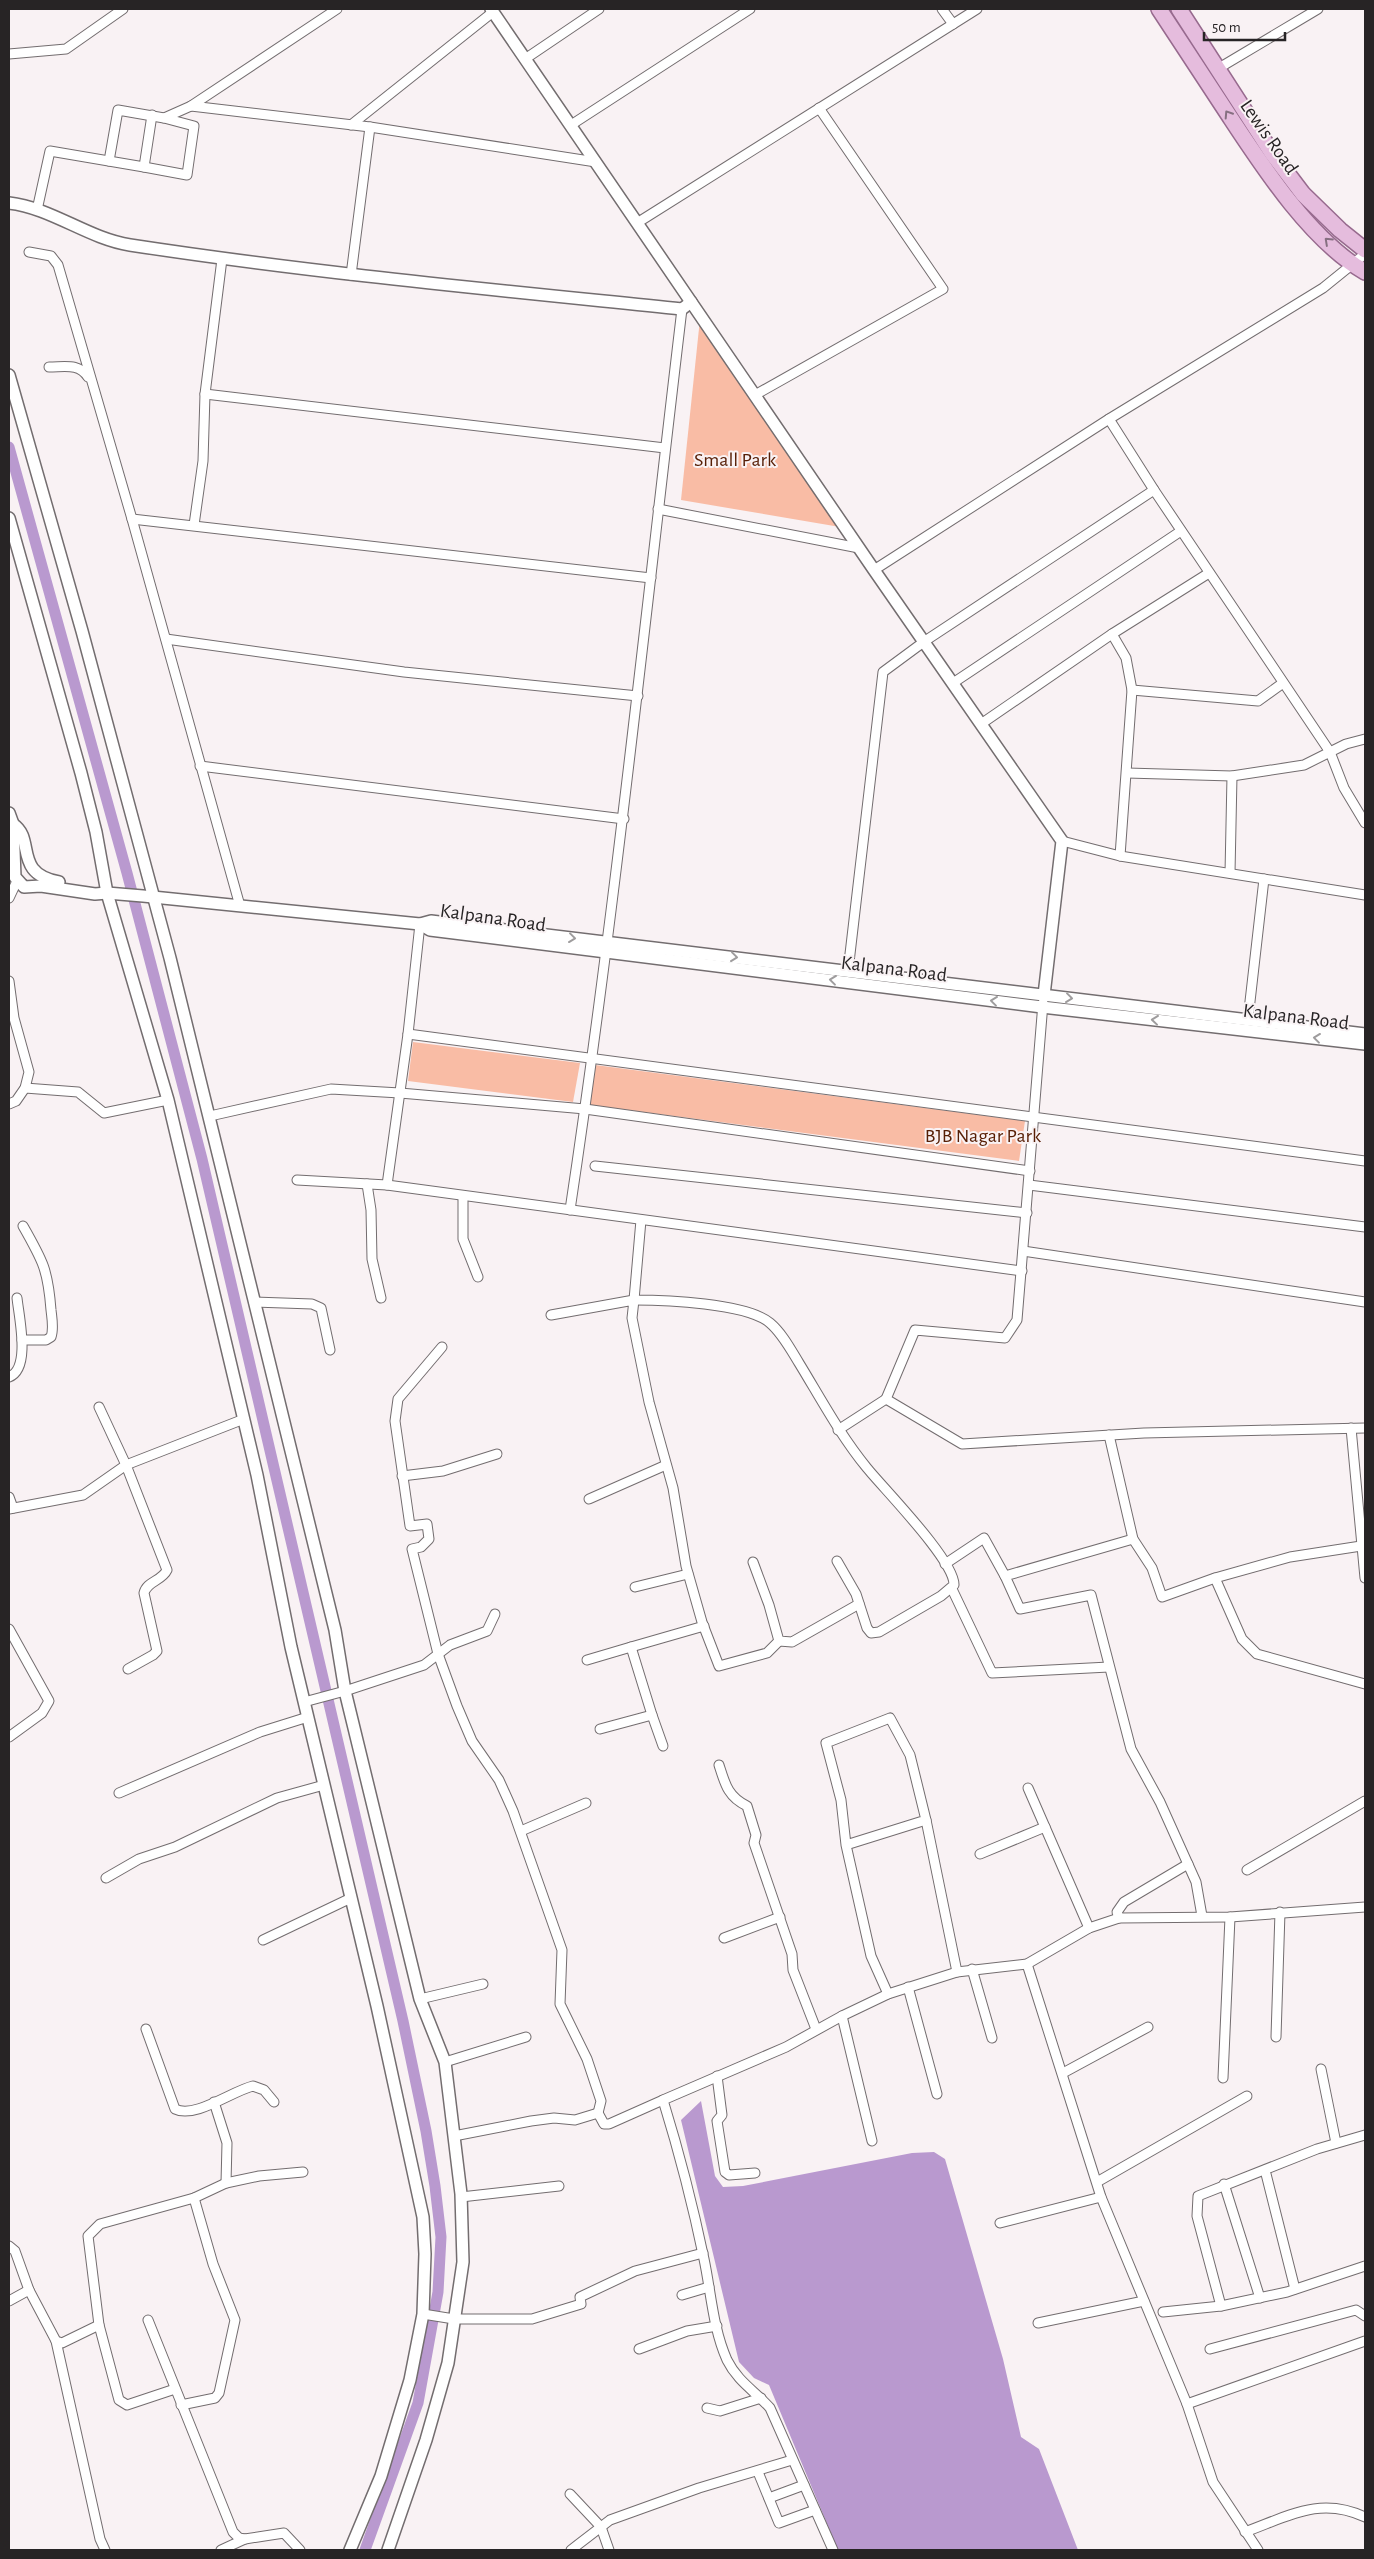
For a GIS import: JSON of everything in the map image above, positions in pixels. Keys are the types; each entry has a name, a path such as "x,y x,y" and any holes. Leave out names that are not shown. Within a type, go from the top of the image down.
{"main road":[{"name":"Lewis Road","path":"1159,9 1280,190 1318,232 1362,264"},
{"name":"Lewis Road","path":"1179,9 1219,68 1272,153 1303,194 1340,230 1365,250"}],"street":[{"path":"9,54 66,49 123,9"},
{"path":"164,118 191,106 337,9"},
{"path":"525,58 599,9"},
{"path":"570,125 750,9"},
{"path":"942,9 953,24"},
{"path":"637,223 977,9"},
{"path":"1219,68 1318,9"},
{"path":"351,125 492,11 637,223 686,306 754,395 1062,841 1120,856 1365,895"},
{"path":"191,106 370,127 596,162"},
{"path":"754,395 943,289 819,108"},
{"path":"38,210 50,151 187,176 194,126 152,115 118,110 109,161"},
{"path":"144,167 152,115"},
{"path":"351,275 370,127"},
{"path":"9,203 38,210 117,243 222,259 351,275 686,306"},
{"path":"29,252 51,256 58,265 132,519 240,906"},
{"path":"194,525 202,461 204,394 222,259"},
{"path":"874,570 1110,419 1362,264"},
{"path":"570,1210 593,1058 624,819 665,448 686,306"},
{"path":"49,367 76,367 83,369 93,384"},
{"path":"9,375 82,631 148,896 210,1116 335,1630 340,1692 420,2000 445,2062 461,2197 463,2262 450,2319 448,2363 429,2430 388,2550"},
{"path":"204,394 665,448"},
{"path":"1110,419 1181,531 1330,752 1344,788 1365,823"},
{"path":"848,971 883,672 925,641 1154,490"},
{"path":"658,509 859,548"},
{"path":"9,518 81,773 168,1100 270,1531 291,1647 351,1898 423,2217 425,2314 410,2380 384,2466 350,2550"},
{"path":"132,519 651,578"},
{"path":"953,683 1181,531"},
{"path":"981,724 1112,634 1209,573"},
{"path":"1112,634 1126,658 1132,690 1120,856"},
{"path":"166,640 404,672 638,696"},
{"path":"1132,690 1258,701 1283,683"},
{"path":"1127,773 1232,776 1304,765 1346,744 1365,739"},
{"path":"200,766 624,819"},
{"path":"1230,873 1232,776"},
{"path":"11,819 20,832 30,866 37,874 47,879 96,888 112,893"},
{"path":"9,898 13,875 11,819"},
{"path":"838,1430 886,1399 915,1330 1005,1338 1018,1320 1035,1118 1042,1007 1062,841"},
{"path":"13,875 21,864 30,866"},
{"path":"13,875 24,887 41,886 95,894 112,893"},
{"path":"1248,1019 1264,879"},
{"name":"Kalpana Road","path":"112,893 420,924 431,921 1042,1007 1365,1044"},
{"path":"386,1185 408,1034 420,924"},
{"name":"Kalpana Road","path":"607,947 848,971 1365,1034"},
{"path":"9,981 14,1018 29,1072 25,1088 16,1102 9,1104"},
{"path":"408,1034 1365,1161"},
{"path":"25,1088 78,1092 104,1113 168,1100"},
{"path":"210,1116 331,1089 400,1093 585,1109 1030,1171"},
{"path":"596,1166 1027,1213"},
{"path":"297,1180 386,1185 1022,1271"},
{"path":"367,1184 371,1210 372,1259 381,1298"},
{"path":"1029,1185 1365,1227"},
{"path":"463,1196 463,1239 478,1277"},
{"path":"641,1220 632,1318 649,1402 666,1465 688,1574 719,1666 767,1653 779,1641 792,1642 859,1604"},
{"path":"22,1340 46,1340 52,1334 48,1277 28,1234"},
{"path":"1024,1251 1365,1302"},
{"path":"9,1377 19,1369 22,1340 17,1298"},
{"path":"551,1315 634,1300 677,1300 738,1310 770,1322 794,1355 838,1430 866,1467 925,1534 945,1564 954,1580 952,1589 992,1673 1109,1666"},
{"path":"254,1302 312,1304 321,1308 330,1350"},
{"path":"442,1347 398,1399 396,1421 410,1526 427,1524 429,1539 421,1547 412,1548 438,1654 472,1741 499,1780 521,1831 562,1950 560,2004 587,2059 601,2102 598,2113 604,2124 609,2124 786,2047 816,2029 888,1994 957,1972 1027,1964 1089,1928 1119,1918 1230,1917 1365,1907"},
{"path":"886,1399 962,1444 1109,1435 1365,1428"},
{"path":"99,1408 126,1465 167,1570 161,1578 148,1585 144,1592 157,1651 128,1669"},
{"path":"9,1497 11,1508 83,1495 126,1465 244,1418"},
{"path":"1351,1428 1365,1578"},
{"path":"1109,1435 1133,1538 1152,1568 1162,1597 1214,1578 1290,1557 1361,1546"},
{"path":"402,1476 443,1471 497,1454"},
{"path":"589,1499 666,1465"},
{"path":"945,1564 984,1538 1005,1576 1020,1609 1090,1595 1131,1749 1160,1802 1196,1882 1202,1916"},
{"path":"1005,1576 1133,1538"},
{"path":"836,1561 856,1594 867,1628 871,1633 879,1632 952,1589"},
{"path":"753,1562 769,1605 779,1641"},
{"path":"635,1587 688,1574"},
{"path":"1214,1578 1242,1639 1257,1654 1365,1684"},
{"path":"304,1702 424,1665 450,1645 487,1631 495,1614"},
{"path":"587,1660 704,1626"},
{"path":"9,1629 49,1701 42,1713 9,1737"},
{"path":"631,1647 652,1715 664,1746"},
{"path":"600,1728 652,1715"},
{"path":"119,1793 260,1732 308,1718"},
{"path":"888,1994 871,1956 846,1844 841,1800 826,1743 890,1718 910,1755 926,1820 957,1972"},
{"path":"718,1765 726,1790 735,1800 746,1806 756,1835 754,1843 792,1954 792,1970 816,2029"},
{"path":"106,1878 138,1859 175,1846 277,1798 324,1785"},
{"path":"1028,1788 1089,1928"},
{"path":"1247,1870 1365,1801"},
{"path":"521,1831 586,1803"},
{"path":"846,1844 926,1820"},
{"path":"980,1854 1045,1827"},
{"path":"1119,1918 1117,1912 1124,1902 1188,1864"},
{"path":"263,1940 351,1898"},
{"path":"1276,2037 1280,1912"},
{"path":"724,1938 780,1917"},
{"path":"1223,2078 1230,1917"},
{"path":"1027,1964 1101,2197 1187,2404 1213,2482 1258,2550"},
{"path":"972,1969 992,2038"},
{"path":"420,2000 484,1984"},
{"path":"908,1987 937,2094"},
{"path":"842,2016 872,2141"},
{"path":"1063,2073 1148,2026"},
{"path":"146,2029 175,2109 186,2112 253,2086 260,2086 274,2102"},
{"path":"445,2062 526,2038"},
{"path":"1321,2069 1336,2143"},
{"path":"717,2076 722,2116 717,2121 726,2172 729,2176 755,2174"},
{"path":"1097,2182 1246,2096"},
{"path":"663,2100 703,2253 716,2326 728,2360 743,2384 770,2408 834,2550"},
{"path":"214,2102 227,2143 226,2183"},
{"path":"454,2136 554,2118 575,2120 598,2113"},
{"path":"1221,2306 1196,2205 1198,2196 1224,2184 1336,2143 1365,2135"},
{"path":"1265,2170 1295,2289"},
{"path":"175,2389 127,2405 123,2404 118,2396 100,2325 87,2245 90,2231 100,2224 194,2198 226,2183 259,2176 303,2172"},
{"path":"1224,2184 1260,2298"},
{"path":"461,2197 559,2186"},
{"path":"1000,2223 1101,2197"},
{"path":"181,2405 215,2398 219,2393 235,2320 210,2257 194,2198"},
{"path":"9,2246 15,2251 29,2290 56,2341 100,2539 105,2550"},
{"path":"425,2314 450,2319 532,2319 581,2304 580,2297 635,2272 703,2253"},
{"path":"1163,2312 1221,2306 1260,2298 1295,2289 1365,2266"},
{"path":"682,2295 710,2287"},
{"path":"9,2301 29,2290"},
{"path":"1038,2323 1144,2301"},
{"path":"1210,2350 1356,2310 1365,2316"},
{"path":"148,2320 226,2518 233,2532 239,2538 245,2539"},
{"path":"56,2341 62,2342 100,2325"},
{"path":"639,2349 687,2331 716,2326"},
{"path":"1187,2404 1365,2342"},
{"path":"707,2408 720,2411 760,2398"},
{"path":"571,2550 610,2520 699,2488 758,2472 792,2460"},
{"path":"758,2472 779,2523 815,2510"},
{"path":"769,2498 804,2485"},
{"path":"570,2494 601,2527 609,2550"},
{"path":"1245,2532 1314,2507 1346,2508 1365,2517"},
{"path":"221,2550 245,2539 284,2533 300,2550"}],"green space":[{"name":"Small Park","path":"700,319 840,527 681,500"},
{"path":"413,1042 580,1063 573,1102 408,1081"},
{"name":"BJB Nagar Park","path":"595,1065 1025,1121 1019,1161 590,1105"}],"shaded area":[{"path":"701,2101 715,2176 723,2187 743,2186 912,2153 934,2152 945,2159 1003,2359 1021,2437 1039,2449 1078,2550 838,2550 769,2385 754,2378 739,2362 681,2120"}],"waterway":[{"path":"9,447 127,873 202,1159 403,2021 426,2131 441,2237 438,2292 418,2403 365,2550"}]}
